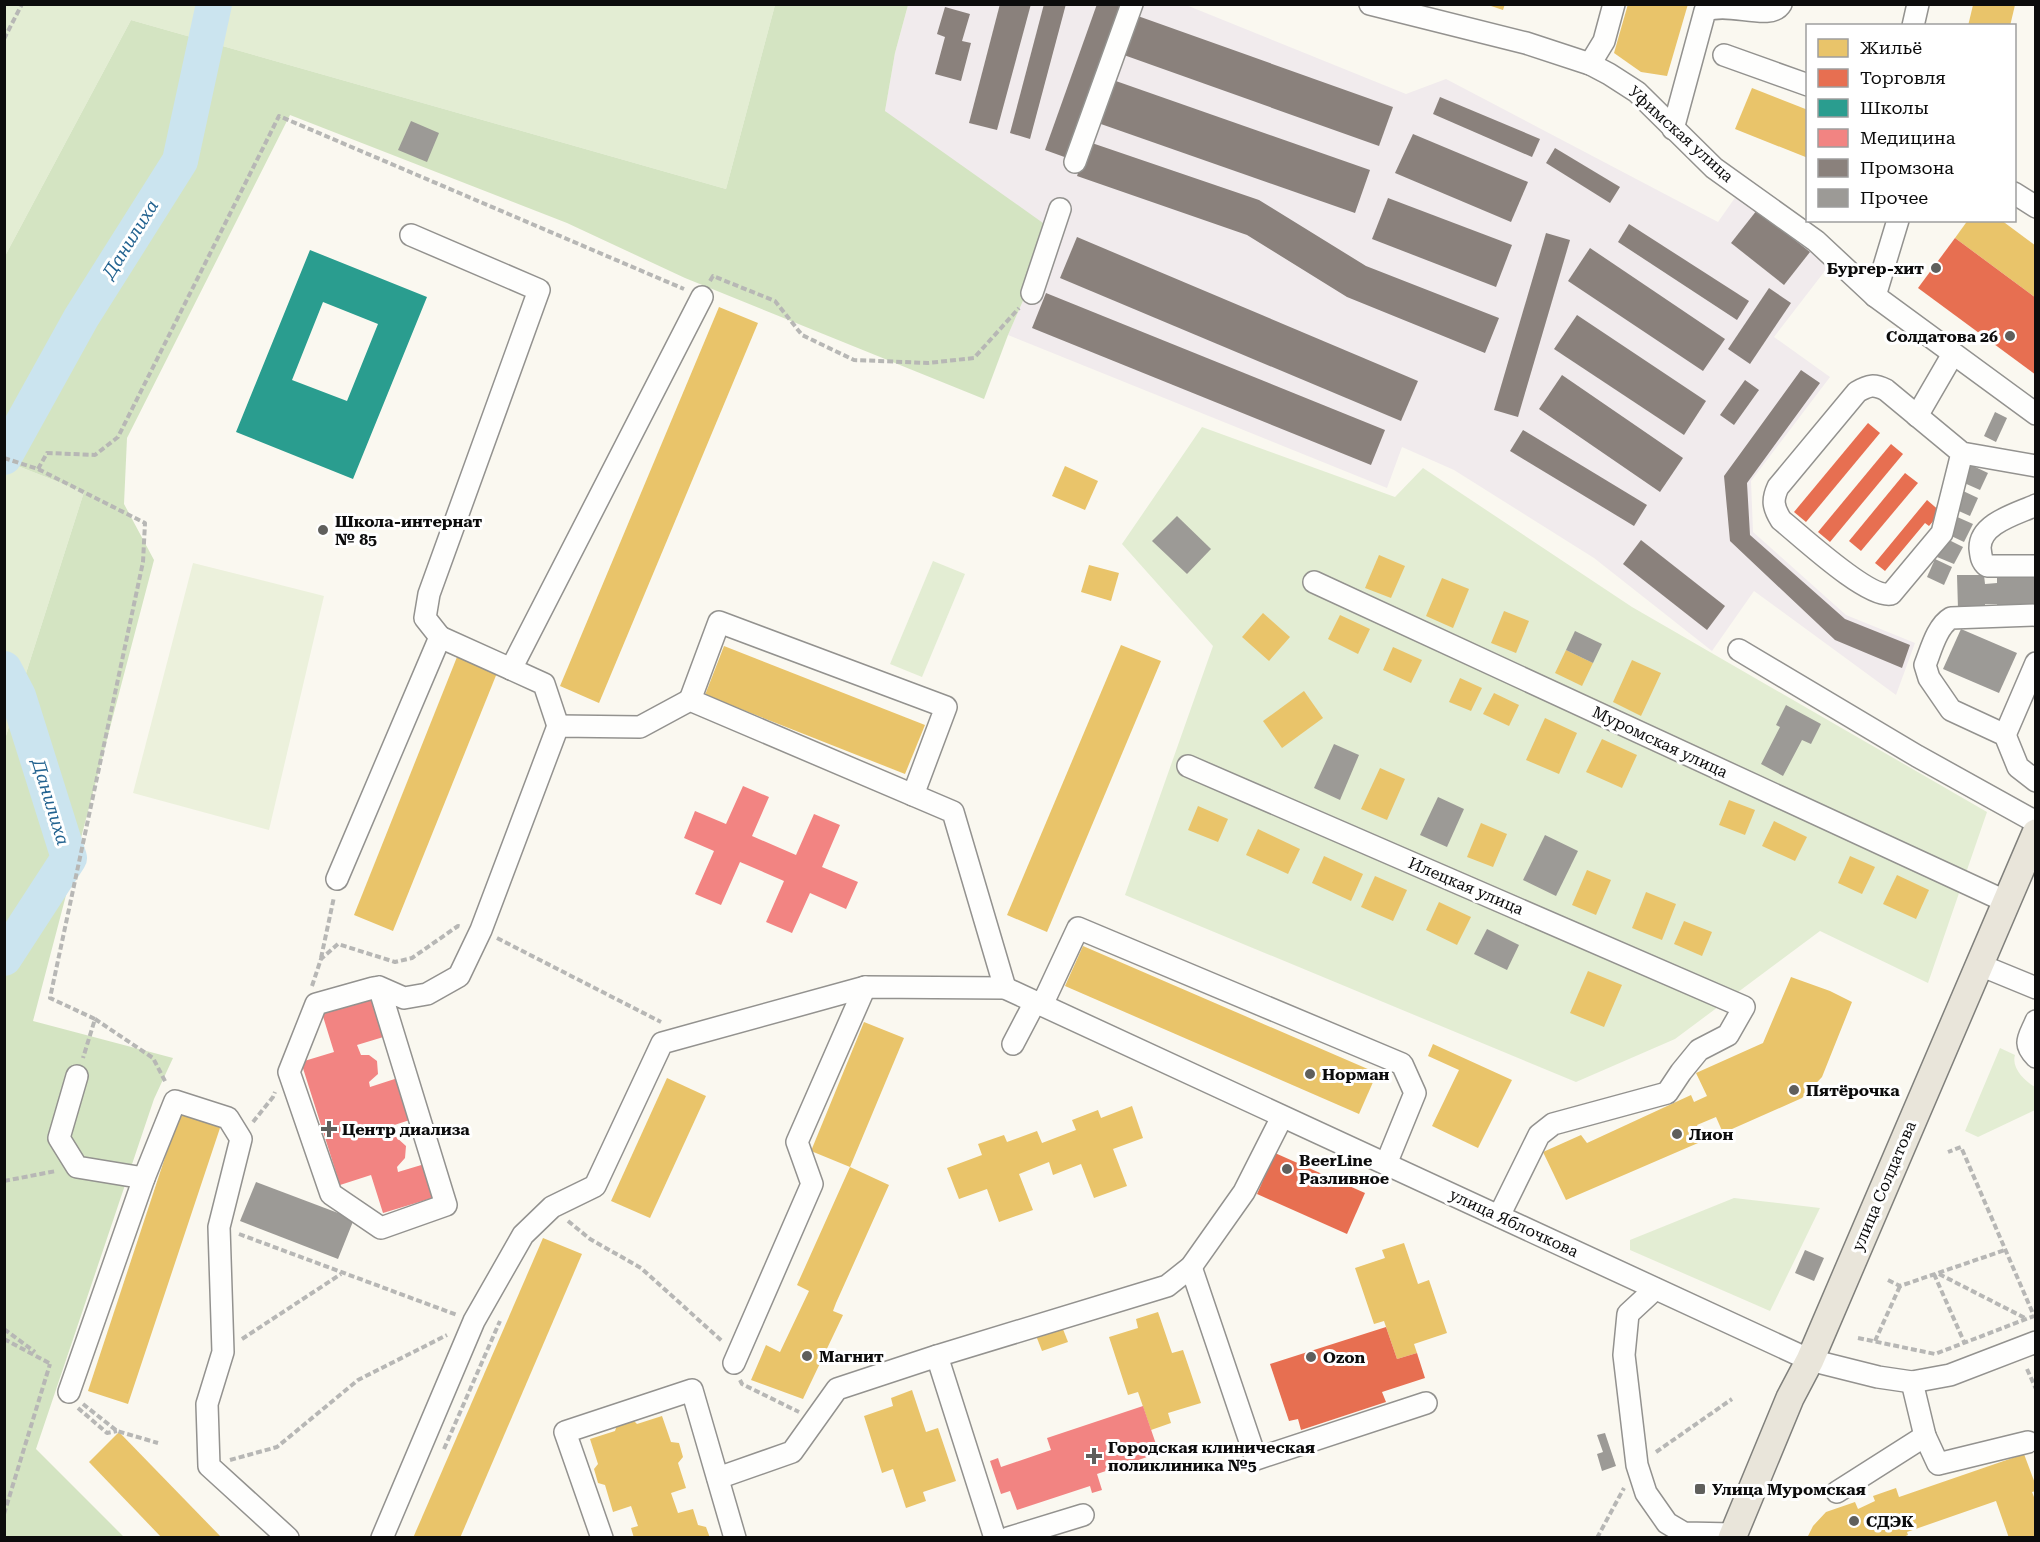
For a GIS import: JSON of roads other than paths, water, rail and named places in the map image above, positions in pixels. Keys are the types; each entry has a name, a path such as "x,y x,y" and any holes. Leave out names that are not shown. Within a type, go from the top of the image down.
{"main road":[{"name":"улица Солдатова","path":"1733,1536 1790,1398 1810,1360 2036,834"}],"street":[{"path":"1075,162 1132,4"},
{"name":"Уфимская улица","path":"1370,4 1419,10 1590,64 1637,92 1714,168 1816,241 1875,296 2036,414"},
{"path":"1590,64 1604,41 1614,4"},
{"path":"1672,129 1705,11 1716,7 1751,9 1767,13 1774,12 1781,4"},
{"path":"1913,24 1918,4"},
{"path":"1724,55 1806,84"},
{"path":"2016,194 2036,207"},
{"path":"1032,293 1060,209"},
{"path":"1875,296 1897,222"},
{"path":"379,987 446,1205 381,1227 331,1194 289,1071 316,1004 379,987 404,998 427,994 459,976 481,930 558,726 544,684 440,637 425,618 429,594 539,290 411,235"},
{"path":"511,669 702,297"},
{"path":"1917,416 1953,354"},
{"path":"1962,453 1942,533 1891,594 1884,596 1876,593 1849,576 1781,520 1774,510 1773,498 1778,487 1857,392 1867,386 1876,385 1886,390 1962,453 2036,466"},
{"path":"2036,505 1992,525 1980,542 1982,562 1987,566 2036,566"},
{"name":"Муромская улица","path":"1314,582 2007,902"},
{"path":"2036,615 1951,618 1941,627 1925,665 1929,678 1951,710 2005,735 2018,767 2036,781"},
{"path":"558,726 640,727 690,700 719,622 946,707 913,795"},
{"path":"337,879 440,637"},
{"path":"1739,650 1917,756 2036,822"},
{"path":"2005,735 2036,663"},
{"path":"382,1538 474,1321 523,1235 552,1207 595,1186 662,1043 865,987 1005,988 953,812 690,700"},
{"name":"Илецкая улица","path":"1188,766 1744,1006 1728,1035 1699,1050 1667,1093 1553,1124 1539,1135 1499,1216"},
{"path":"1013,1044 1038,1004 1078,928 1402,1064 1415,1093 1386,1164"},
{"path":"1980,965 2036,988"},
{"path":"734,1363 812,1184 797,1142 865,987"},
{"name":"улица Яблочкова","path":"1005,988 1810,1360 1878,1377 1912,1382 1950,1376 2036,1342"},
{"path":"2036,1021 2027,1042 2029,1050 2036,1058"},
{"path":"77,1076 59,1138 77,1167 144,1178"},
{"path":"69,1392 144,1178 175,1101 228,1118 241,1139 219,1227 223,1352 207,1404 201,1470 288,1538"},
{"path":"718,1478 792,1452 837,1389 1167,1286 1191,1267 1244,1192 1282,1117"},
{"path":"1191,1267 1256,1460 1426,1403"},
{"path":"1655,1289 1628,1314 1624,1355 1637,1465 1646,1493 1667,1523 1684,1533 1733,1536"},
{"path":"937,1356 995,1538"},
{"path":"1912,1382 1924,1436 1938,1464 2028,1442"},
{"path":"602,1538 566,1432 692,1390 735,1538"},
{"path":"1837,1492 1924,1436"},
{"path":"1008,1538 1083,1515"}],"waterway":[{"name":"Данилиха","path":"4,457 81,318 180,161 214,4"},
{"name":"Данилиха","path":"4,669 18,696 69,858 4,958"}],"place":[{"name":"Бургер-хит","path":"1936,268"},
{"name":"Солдатова 26","path":"2010,336"},
{"name":"Школа-интернат № 85","path":"323,530"},
{"name":"Норман","path":"1310,1074"},
{"name":"Пятёрочка","path":"1794,1090"},
{"name":"Центр диализа","path":"329,1129"},
{"name":"Лион","path":"1677,1134"},
{"name":"BeerLine Разливное","path":"1287,1169"},
{"name":"Магнит","path":"807,1356"},
{"name":"Ozon","path":"1311,1357"},
{"name":"Городская клиническая поликлиника №5","path":"1094,1456"},
{"name":"Улица Муромская","path":"1700,1489"},
{"name":"СДЭК","path":"1854,1521"}]}
